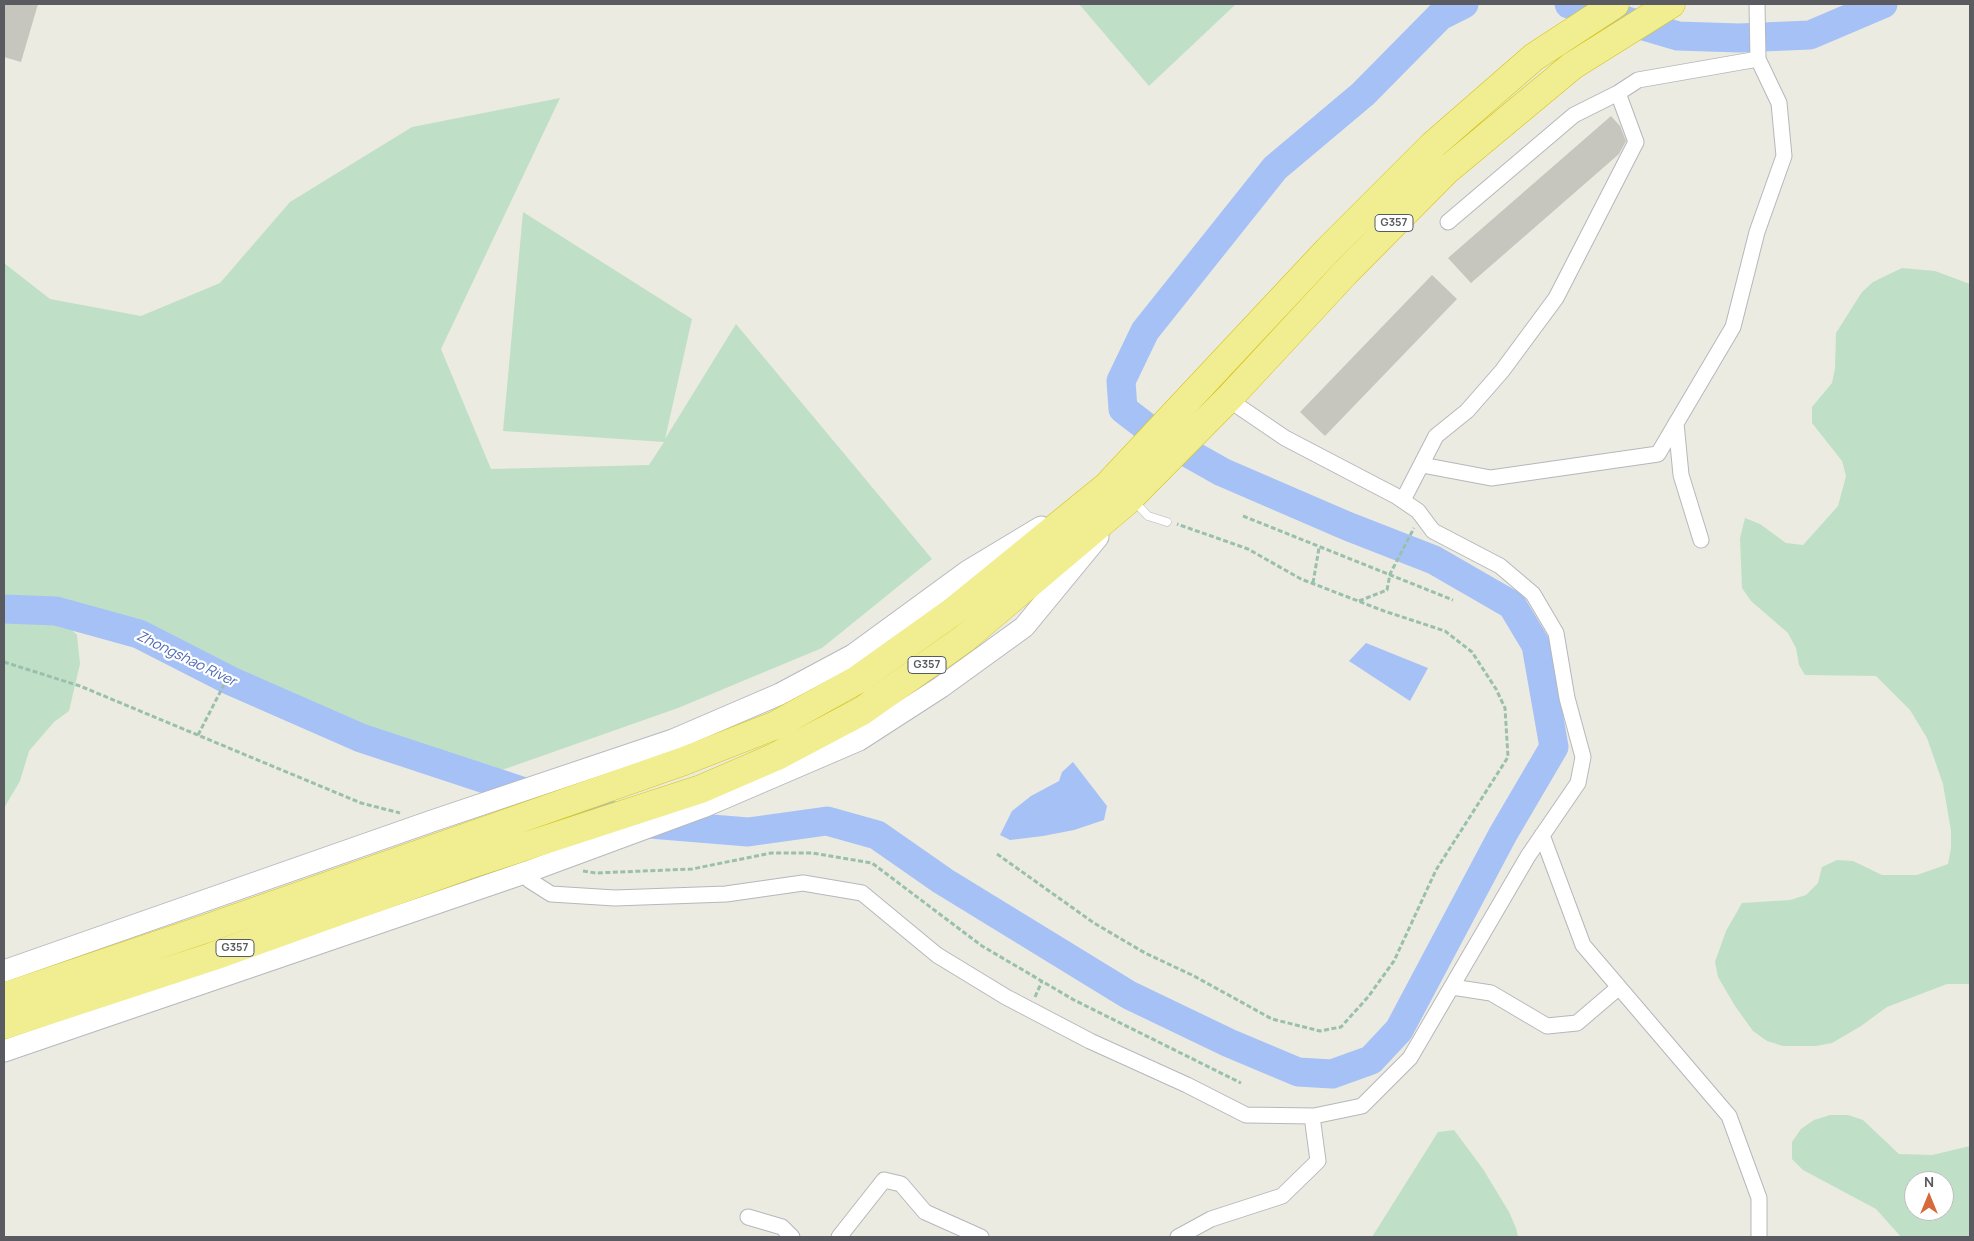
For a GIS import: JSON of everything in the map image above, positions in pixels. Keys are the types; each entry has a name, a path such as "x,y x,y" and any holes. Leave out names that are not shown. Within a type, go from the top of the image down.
{"highway":[{"name":"G357","path":"4,997 205,930 776,726 856,680 1121,495 1212,375 1328,250 1433,145 1534,57 1615,4"},
{"name":"G357","path":"4,1024 211,957 465,866 702,798 862,711 965,638 1231,396 1346,272 1447,170 1572,66 1672,4"}],"street":[{"path":"1422,465 1491,478 1658,454 1733,327 1757,232 1784,156 1779,103 1758,59 1757,4"},
{"path":"1448,222 1574,115 1618,93 1638,80 1758,59"},
{"path":"1403,500 1436,436 1467,411 1538,325 1556,298 1636,142 1618,93"},
{"path":"526,872 529,880 551,894 615,898 726,894 803,883 862,893 937,954 1006,997 1090,1042 1187,1085 1246,1115 1312,1116 1362,1106 1410,1058 1542,835 1578,783 1582,756 1567,698 1556,633 1533,594 1500,566 1433,531 1418,511 1403,500 1285,438 1238,406 1231,396"},
{"path":"1676,423 1681,475 1701,540"},
{"path":"4,971 432,821 673,740 780,694 853,654 968,571 1121,495"},
{"path":"4,1051 526,872 702,798"},
{"path":"1542,835 1583,945 1729,1116 1759,1198 1759,1237"},
{"path":"1452,987 1491,993 1547,1026 1577,1022 1618,988"},
{"path":"1178,1237 1211,1219 1282,1196 1318,1161 1312,1116"},
{"path":"840,1237 884,1180 901,1184 925,1212 981,1237"},
{"path":"748,1216 782,1227 792,1237"}],"lane":[{"path":"1121,495 1148,516 1167,522"}],"path":[{"path":"1243,516 1453,600"},
{"path":"997,854 1094,923 1145,954 1194,976 1272,1019 1320,1031 1341,1027 1368,997 1394,961 1436,870 1508,757 1505,708 1472,652 1445,630 1358,601 1313,583 1248,549 1196,529 1167,522"},
{"path":"1358,601 1387,590 1390,574 1410,535"},
{"path":"1313,583 1319,548"},
{"path":"4,662 80,686 199,734 361,804 432,821"},
{"path":"199,734 229,675"}],"green space":[{"path":"1079,4 1236,4 1149,86"},
{"path":"560,98 441,349 491,469 649,465 664,442 503,431 523,212 692,319 665,439 736,324 932,559 822,648 678,708 502,770 361,738 231,681 139,634 56,611 4,609 4,263 50,299 141,316 220,283 290,202 412,127"},
{"path":"1902,268 1935,271 1970,284 1970,984 1947,984 1887,1007 1861,1026 1832,1043 1816,1046 1783,1046 1767,1041 1753,1031 1735,1006 1718,977 1715,962 1726,931 1742,903 1790,900 1806,895 1818,883 1822,867 1837,860 1853,861 1882,875 1917,875 1948,864 1951,848 1951,831 1943,784 1927,738 1910,710 1876,676 1805,675 1799,665 1796,648 1788,633 1751,601 1742,588 1740,538 1745,518 1760,524 1786,543 1803,545 1838,506 1846,476 1842,461 1812,423 1812,407 1832,383 1835,368 1836,333 1862,292 1873,282"},
{"path":"4,614 59,617 77,635 80,664 69,711 54,722 29,751 20,781 4,808"},
{"path":"1830,1115 1848,1115 1863,1120 1899,1154 1932,1155 1970,1146 1970,1237 1901,1237 1876,1209 1803,1170 1792,1159 1792,1142 1801,1129 1814,1120"},
{"path":"1454,1130 1483,1169 1509,1212 1518,1237 1372,1237 1438,1132"}],"water":[{"path":"1366,643 1428,668 1410,701 1349,661"},
{"path":"1073,762 1107,806 1104,820 1074,830 1043,836 1010,840 1000,835 1012,811 1031,796 1059,781 1062,772"}],"building":[{"path":"4,4 38,4 21,62 4,57"},
{"path":"1611,116 1620,126 1626,141 1619,154 1471,283 1448,258"},
{"path":"1432,275 1457,299 1325,436 1300,412"}],"waterway":[{"name":"Zhongshao River","path":"4,609 56,611 139,634 231,681 361,738 564,805 650,824 748,832 827,821 877,835 943,881 1129,995 1229,1043 1298,1072 1332,1074 1371,1060 1399,1030 1503,834 1554,747 1536,645 1512,605 1434,560 1347,526 1222,472 1158,436 1123,409 1121,381 1145,331 1275,168 1363,94 1440,16 1464,4"},
{"path":"1569,4 1678,36 1739,38 1810,35 1883,4"}]}
